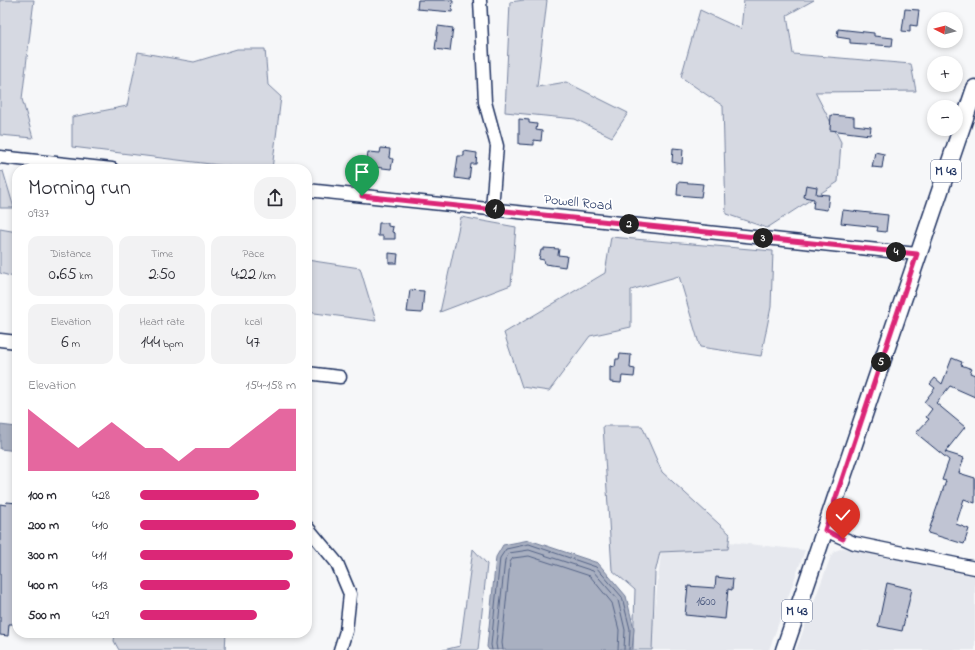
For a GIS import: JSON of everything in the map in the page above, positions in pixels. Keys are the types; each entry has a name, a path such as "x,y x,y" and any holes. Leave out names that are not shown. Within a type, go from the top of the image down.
{"main road":[{"name":"M 43","path":"784,650 917,254 975,88"}],"street":[{"path":"480,0 485,102 497,146 492,209"},
{"path":"0,157 65,164"},
{"name":"Powell Road","path":"312,191 917,254"},
{"path":"0,340 12,341"},
{"path":"312,374 340,377"},
{"path":"825,530 854,543 975,568"},
{"path":"312,534 337,563 350,594 346,631 340,650"}],"shaded area":[{"path":"0,0 34,0 22,99 33,138 0,135"},
{"path":"524,0 547,0 537,87 566,82 628,113 612,137 575,119 505,112 510,2"},
{"path":"744,0 814,0 787,15 793,54 911,64 916,91 815,92 841,142 838,182 767,228 726,214 723,106 681,77 700,10 741,29"},
{"path":"237,49 265,49 268,85 281,97 273,164 210,164 72,147 72,117 127,106 138,52 194,62"},
{"path":"3,171 12,201 12,208 0,208 0,172"},
{"path":"461,217 516,227 511,285 440,312"},
{"path":"0,229 12,231 12,277 0,273"},
{"path":"611,237 773,251 771,307 761,356 700,347 679,276 631,290 631,327 590,336 549,391 522,387 504,333 605,273"},
{"path":"312,261 360,268 376,321 312,313"},
{"path":"603,426 642,426 662,472 730,534 728,549 660,552 655,573 652,650 633,650 635,590 612,570"},
{"path":"663,535 805,550 769,650 650,650"},
{"path":"843,548 975,576 975,650 796,650 831,556 835,551"},
{"path":"473,549 487,564 478,650 443,650 460,646"},
{"path":"114,638 226,638 225,650 119,650 114,641"}],"water":[{"path":"0,425 12,426 12,450 0,449"},
{"path":"529,540 598,563 626,596 634,629 632,650 489,650 487,647 496,557 503,545"}],"building":[{"path":"418,0 451,0 453,1 452,12 417,9"},
{"path":"905,9 919,10 917,26 910,25 910,32 902,31"},
{"path":"438,26 453,28 450,51 435,49"},
{"path":"838,29 874,33 874,36 893,38 892,46 850,43 850,39 837,37"},
{"path":"831,115 854,117 854,125 871,127 870,135 830,130"},
{"path":"519,119 529,120 529,123 537,124 536,130 542,131 541,141 534,140 534,145 519,144"},
{"path":"381,148 390,149 389,158 393,159 391,169 366,166 368,152 380,153"},
{"path":"673,148 683,149 682,164 672,162"},
{"path":"464,151 477,153 476,164 471,164 469,180 455,178 458,156 464,156"},
{"path":"875,152 884,154 882,168 872,167"},
{"path":"678,182 703,184 701,197 677,195"},
{"path":"806,185 817,187 816,194 829,195 827,210 813,208 814,199 804,197"},
{"path":"843,210 888,215 886,232 877,231 878,227 841,223"},
{"path":"379,223 388,223 388,226 393,227 392,232 395,233 395,239 383,239 383,236 378,236"},
{"path":"544,248 559,249 558,255 567,256 565,267 545,264 544,260 539,259 541,250 544,250"},
{"path":"389,253 398,254 397,263 389,263"},
{"path":"410,290 424,291 422,313 407,312"},
{"path":"620,354 631,355 630,368 635,369 634,377 622,376 621,383 610,382 610,366 615,367 616,359 619,359"},
{"path":"952,358 962,362 961,365 972,369 970,373 975,375 975,397 950,386 936,403 965,427 945,452 964,458 959,473 975,478 975,503 964,499 956,524 969,529 964,544 928,533 946,481 942,480 949,460 916,433 929,419 926,417 932,409 924,402 935,388 930,384 935,378 942,384"},
{"path":"7,502 12,502 12,624 9,624 8,636 0,635 0,504 6,505"},
{"path":"716,577 733,579 732,590 728,589 725,619 685,615 688,586 715,588"},
{"path":"887,583 912,589 902,631 878,626"}],"route":[{"path":"362,196 917,254 825,530 843,539"}]}
